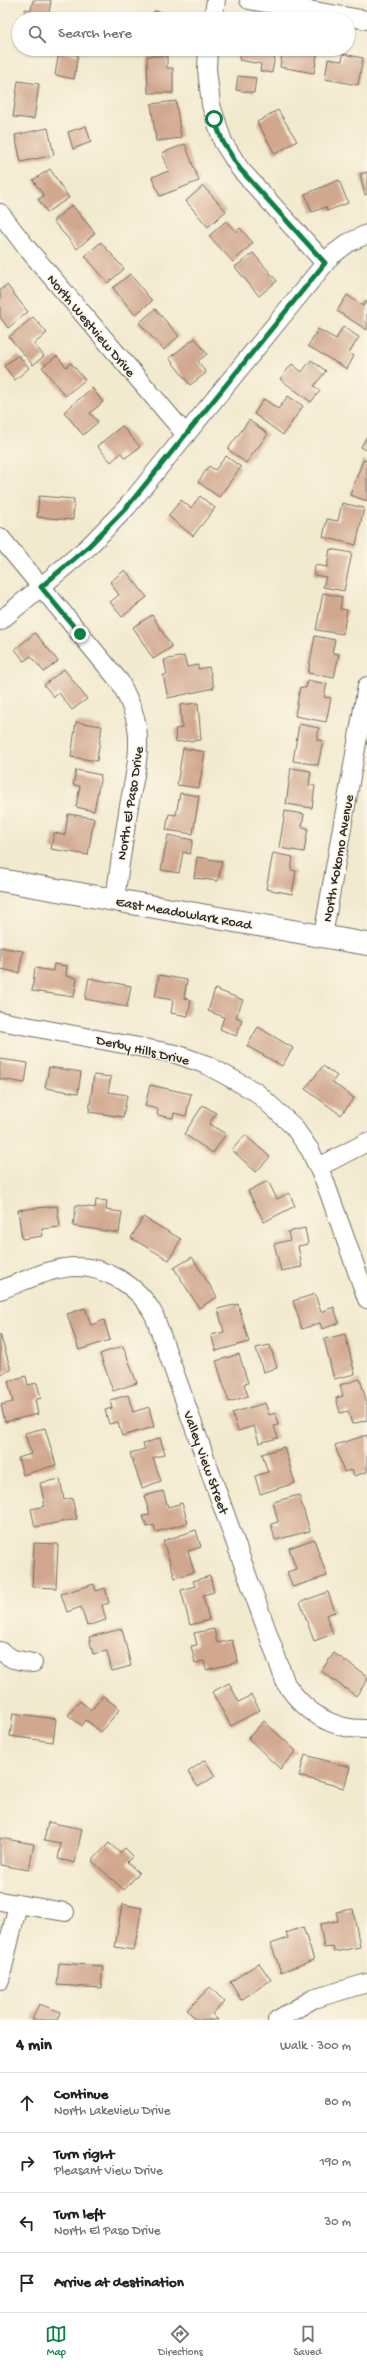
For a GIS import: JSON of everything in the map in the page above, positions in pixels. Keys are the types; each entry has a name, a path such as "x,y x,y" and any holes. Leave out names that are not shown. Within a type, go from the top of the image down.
{"main road":[{"name":"East Meadowlark Road","path":"0,880 367,944"}],"street":[{"path":"214,12 216,0"},
{"path":"249,0 320,12"},
{"path":"355,18 367,20"},
{"path":"208,56 207,74 211,105 223,142 240,169 325,263"},
{"name":"North Westview Drive","path":"0,213 26,247 186,435"},
{"path":"0,621 102,534 186,435 325,263 348,243 367,234"},
{"name":"North El Paso Drive","path":"0,537 120,682 136,719 138,758 121,855 115,900"},
{"name":"North Kokomo Avenue","path":"323,936 367,686"},
{"name":"Derby Hills Drive","path":"0,1021 155,1048 207,1065 256,1092 272,1105 293,1126 319,1167 367,1299"},
{"path":"319,1167 367,1142"},
{"name":"Valley View Street","path":"0,1290 64,1268 80,1267 109,1274 126,1282 139,1293 149,1305 155,1319 286,1684 304,1706 324,1720 341,1727 367,1729"},
{"path":"0,1651 13,1659 33,1663"},
{"path":"0,1901 65,1912"},
{"path":"0,1980 18,1904"},
{"path":"276,2020 320,1997 367,1983"}],"building":[{"path":"33,0 51,0 49,12 25,12 25,9 31,10"},
{"path":"58,56 78,56 74,79 55,75"},
{"path":"147,56 167,56 167,68 173,68 173,93 148,93"},
{"path":"240,56 275,56 272,73 260,71 261,64 239,60"},
{"path":"282,56 317,56 314,73 280,67"},
{"path":"343,56 363,58 358,85 325,79 328,59 342,61"},
{"path":"238,76 256,78 254,93 236,90"},
{"path":"18,81 39,84 34,119 13,117"},
{"path":"176,101 181,138 156,141 151,104"},
{"path":"278,110 297,141 275,154 257,122"},
{"path":"86,126 91,142 73,149 68,132"},
{"path":"48,128 54,155 21,162 15,135"},
{"path":"185,144 199,181 160,196 152,177 169,171 162,153"},
{"path":"50,169 69,198 47,212 38,199 44,196 33,180"},
{"path":"367,172 367,194 365,195 360,174"},
{"path":"339,180 348,203 327,211 326,207 312,212 305,194"},
{"path":"203,186 226,211 208,227 186,201"},
{"path":"72,205 95,233 77,249 53,221"},
{"path":"226,221 236,232 240,228 253,243 233,262 209,236"},
{"path":"101,242 124,269 108,283 85,256"},
{"path":"253,253 277,281 259,296 235,267"},
{"path":"130,274 152,301 135,315 113,288"},
{"path":"7,285 28,312 8,328 0,317 0,290"},
{"path":"347,295 363,306 367,300 367,330 337,311"},
{"path":"155,309 179,336 164,350 139,323"},
{"path":"33,317 47,333 34,344 44,356 33,365 9,337"},
{"path":"343,327 359,337 349,353 354,356 347,369 308,346 318,329 336,339"},
{"path":"195,338 207,354 198,361 206,373 190,385 169,358"},
{"path":"18,355 29,368 15,380 4,366"},
{"path":"57,356 66,367 71,363 85,380 65,396 42,367"},
{"path":"311,360 326,371 314,386 320,391 311,402 280,379 292,364 302,372"},
{"path":"92,388 103,402 90,413 98,422 83,435 64,412"},
{"path":"288,396 303,406 283,435 254,414 264,399 278,409"},
{"path":"249,420 268,434 246,463 228,449"},
{"path":"122,426 140,447 125,458 121,453 111,462 97,446"},
{"path":"367,436 367,450 361,447"},
{"path":"226,456 241,467 219,497 198,482 209,466 215,470"},
{"path":"363,460 367,461 367,501 350,495"},
{"path":"39,496 74,499 73,520 37,517"},
{"path":"200,496 215,508 193,536 168,516 181,500 191,508"},
{"path":"342,503 364,508 356,545 323,537 327,519 338,521"},
{"path":"330,549 352,553 344,591 323,587 326,577 314,575 315,565 327,567"},
{"path":"125,570 147,597 122,617 110,602 119,595 110,582"},
{"path":"323,593 342,597 340,609 347,610 343,634 316,630"},
{"path":"152,615 172,647 153,659 133,627"},
{"path":"35,633 58,661 44,672 31,656 24,661 15,649"},
{"path":"315,636 335,640 332,653 339,654 334,678 308,673"},
{"path":"184,656 187,667 198,665 198,669 209,667 214,688 168,698 163,675 167,675 164,660"},
{"path":"64,669 87,699 72,710 59,693 54,697 44,685"},
{"path":"307,680 327,684 324,697 331,698 326,722 295,716 300,687 306,688"},
{"path":"198,703 201,740 176,742 175,729 182,728 180,705"},
{"path":"76,722 102,726 97,761 71,757"},
{"path":"299,724 319,728 317,740 323,741 318,765 293,761"},
{"path":"183,748 205,752 199,788 177,785"},
{"path":"291,768 311,771 309,785 315,786 312,808 286,804"},
{"path":"76,770 101,775 94,811 76,807 80,786 73,785"},
{"path":"180,793 199,796 193,834 166,830 169,814 176,815"},
{"path":"285,811 304,814 302,827 308,828 304,852 279,848"},
{"path":"68,814 94,818 88,855 51,849 54,833 65,835"},
{"path":"168,835 193,840 190,854 183,852 179,873 161,870"},
{"path":"273,853 293,857 291,870 296,871 292,894 266,889"},
{"path":"197,857 222,861 218,881 194,878"},
{"path":"0,947 23,951 19,973 2,969 0,973"},
{"path":"54,964 67,966 66,976 77,978 74,997 32,991 35,968 53,971"},
{"path":"159,975 187,980 184,998 191,1000 188,1016 171,1013 173,1000 155,997"},
{"path":"89,978 131,986 127,1007 85,999"},
{"path":"215,989 243,1000 236,1017 242,1020 236,1036 220,1029 224,1017 208,1011"},
{"path":"258,1027 293,1048 282,1066 247,1046"},
{"path":"0,1059 28,1063 25,1083 0,1079"},
{"path":"323,1066 337,1076 332,1082 354,1098 341,1115 305,1089"},
{"path":"49,1067 81,1072 78,1093 45,1088"},
{"path":"94,1075 111,1077 108,1092 127,1095 123,1117 89,1112"},
{"path":"150,1085 191,1094 186,1116 174,1113 173,1118 157,1115 158,1109 145,1106"},
{"path":"203,1105 216,1113 209,1124 226,1134 213,1153 184,1134"},
{"path":"245,1135 270,1157 256,1172 232,1150"},
{"path":"268,1181 277,1199 289,1193 295,1206 264,1222 248,1191"},
{"path":"96,1200 107,1201 106,1210 122,1212 119,1233 73,1226 76,1205 95,1208"},
{"path":"57,1206 60,1227 42,1229 43,1236 22,1239 18,1210"},
{"path":"143,1217 181,1239 169,1260 131,1238"},
{"path":"305,1228 308,1244 298,1246 302,1267 281,1271 274,1244 290,1240 288,1232"},
{"path":"192,1257 217,1297 199,1308 174,1268"},
{"path":"315,1294 321,1312 334,1307 339,1323 322,1329 320,1323 302,1329 293,1301"},
{"path":"238,1304 249,1342 216,1351 211,1335 224,1332 218,1309"},
{"path":"85,1308 91,1325 104,1320 110,1340 79,1350 67,1314"},
{"path":"0,1334 11,1370 0,1374"},
{"path":"345,1334 355,1374 334,1379 324,1339"},
{"path":"270,1345 277,1368 263,1372 256,1348"},
{"path":"123,1346 137,1383 113,1391 100,1354"},
{"path":"239,1354 248,1383 244,1384 248,1396 229,1402 216,1361"},
{"path":"26,1376 28,1385 37,1383 41,1398 35,1400 38,1414 5,1422 1,1405 13,1402 8,1381"},
{"path":"360,1379 367,1403 367,1420 352,1424 348,1411 340,1413 336,1398 343,1396 340,1385"},
{"path":"128,1395 133,1412 149,1407 154,1427 122,1436 118,1422 109,1424 105,1410 112,1408 110,1400"},
{"path":"265,1403 269,1415 275,1413 278,1425 274,1426 278,1438 259,1443 254,1426 238,1431 232,1413"},
{"path":"45,1428 56,1465 23,1475 18,1458 31,1454 25,1433"},
{"path":"367,1435 367,1472 354,1476 352,1470 344,1472 335,1445"},
{"path":"160,1438 165,1454 153,1458 161,1481 142,1488 130,1453 145,1449 143,1444"},
{"path":"284,1447 295,1483 260,1494 255,1476 268,1472 262,1454"},
{"path":"60,1479 64,1500 72,1498 77,1519 35,1527 31,1509 45,1506 40,1483"},
{"path":"163,1491 168,1507 182,1503 188,1523 156,1532 154,1525 147,1527 143,1516 150,1515 144,1496"},
{"path":"299,1495 310,1531 275,1540 271,1524 278,1522 273,1502"},
{"path":"196,1530 201,1547 188,1551 194,1572 175,1578 163,1541"},
{"path":"314,1539 327,1576 293,1587 287,1572 296,1569 289,1548"},
{"path":"34,1543 58,1544 56,1588 32,1587"},
{"path":"210,1576 214,1592 203,1595 209,1620 190,1625 181,1590 195,1586 193,1581"},
{"path":"94,1584 96,1591 105,1588 109,1603 102,1605 106,1620 87,1626 81,1607 67,1612 61,1594"},
{"path":"328,1592 335,1612 326,1615 333,1634 314,1641 300,1602"},
{"path":"122,1629 131,1666 112,1671 107,1651 93,1654 89,1637"},
{"path":"214,1629 217,1643 232,1640 238,1662 206,1670 204,1661 195,1663 191,1646 197,1645 194,1633"},
{"path":"334,1653 367,1676 367,1681 356,1696 321,1671"},
{"path":"229,1683 239,1702 251,1695 260,1710 231,1726 212,1692"},
{"path":"103,1696 120,1709 101,1732 86,1720 82,1726 68,1715 80,1701 91,1710"},
{"path":"13,1713 56,1719 53,1742 10,1736"},
{"path":"264,1721 296,1751 280,1769 248,1738"},
{"path":"305,1755 350,1767 344,1788 299,1776"},
{"path":"205,1760 215,1776 198,1787 188,1772"},
{"path":"48,1822 82,1829 75,1863 58,1859 61,1844 44,1841"},
{"path":"0,1838 34,1844 29,1870 0,1865"},
{"path":"109,1843 120,1853 125,1848 133,1856 127,1862 139,1873 124,1890 92,1861"},
{"path":"122,1904 142,1908 134,1950 115,1947"},
{"path":"353,1909 360,1947 334,1952 333,1947 324,1948 320,1924 338,1921 336,1912"},
{"path":"303,1927 314,1960 281,1972 271,1944 288,1938 286,1933"},
{"path":"59,1963 103,1966 101,1988 57,1985"},
{"path":"259,1963 271,1980 241,2000 230,1982"},
{"path":"210,1987 225,2002 212,2014 218,2020 197,2020 187,2010"},
{"path":"39,2004 61,2012 58,2020 32,2020"}],"route":[{"path":"80,634 41,587 102,534 127,507 151,476 163,465 325,263 240,169 223,142 214,119"}]}
